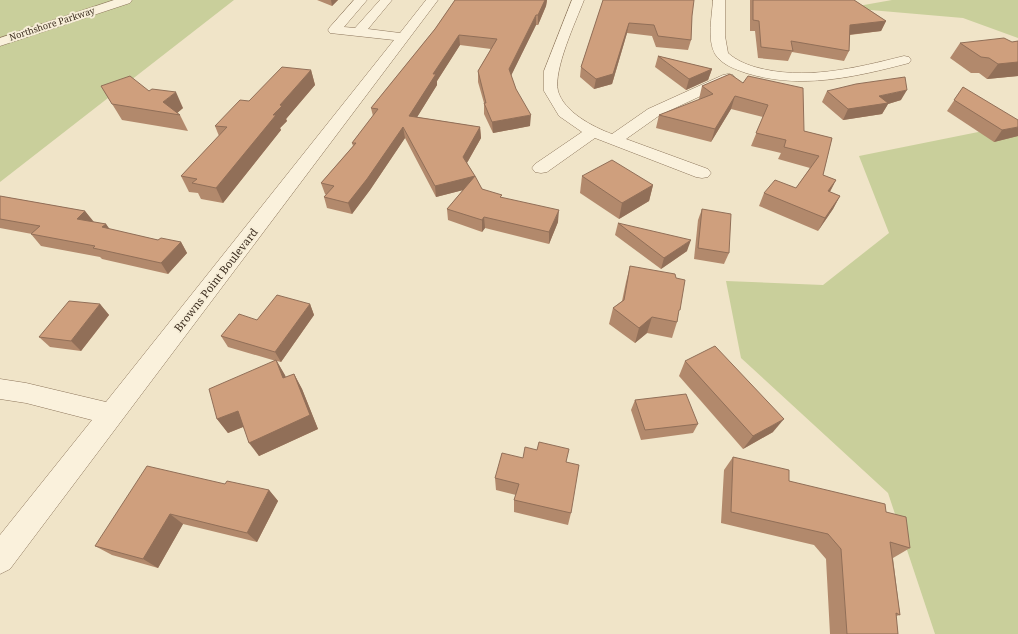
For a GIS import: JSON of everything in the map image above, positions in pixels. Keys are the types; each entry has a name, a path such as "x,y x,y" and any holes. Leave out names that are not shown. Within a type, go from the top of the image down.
{"street":[{"name":"Northshore Parkway","path":"0,42 126,0"},
{"path":"361,0 335,30 403,37"},
{"path":"359,32 386,0"},
{"name":"Browns Point Boulevard","path":"0,559 432,0"},
{"path":"578,0 551,71 550,90 565,113 593,132 702,173"},
{"path":"719,0 719,49 722,54 726,58 748,69 765,75 814,78 855,72 904,60"},
{"path":"614,140 654,112 748,69"},
{"path":"541,168 593,132"},
{"path":"0,389 26,393 112,414"}],"green space":[{"path":"0,0 234,0 0,182"},
{"path":"892,0 1018,0 1018,38 963,18 847,8"},
{"path":"1018,124 1018,634 935,634 888,493 741,358 726,281 823,285 889,233 859,156"}],"building":[{"path":"455,0 545,0 509,69 516,89 531,115 492,122 484,103 486,103 478,71 497,39 459,35 433,74 436,74 409,116 480,127 463,157 475,176 435,186 403,127 367,179 348,203 324,197 334,186 321,183 356,143 352,143 378,109 371,108 435,29"},
{"path":"603,0 694,0 691,40 658,36 654,25 629,23 613,74 596,79 581,67"},
{"path":"753,0 854,0 886,21 850,25 849,51 791,41 793,51 761,47 759,21 753,20"},
{"path":"1004,38 1012,42 1018,41 1018,62 998,64 989,58 981,57 960,43"},
{"path":"658,56 712,69 689,79"},
{"path":"282,67 311,70 280,105 282,106 273,115 276,115 216,188 192,183 197,179 181,176 227,127 215,126 240,100 249,101"},
{"path":"730,74 743,83 748,76 803,88 804,131 832,138 823,175 836,180 828,191 840,196 825,218 764,193 775,180 796,188 819,156 784,147 786,140 756,133 768,105 735,96 715,129 659,115 713,94 702,86"},
{"path":"130,76 149,91 152,89 176,92 163,102 180,115 112,104 101,86"},
{"path":"905,77 907,90 879,96 888,103 848,109 827,91 856,84"},
{"path":"963,87 1018,120 1018,127 1002,130 954,100"},
{"path":"612,160 653,185 622,203 582,176"},
{"path":"475,176 482,189 502,195 500,197 559,210 549,232 484,217 482,220 447,209"},
{"path":"0,196 85,211 77,219 106,224 102,227 158,240 161,238 181,242 161,263 93,248 95,246 31,234 40,226 0,219"},
{"path":"702,209 731,214 729,253 698,248"},
{"path":"618,223 691,240 664,258"},
{"path":"630,266 675,274 676,278 685,280 677,322 652,317 639,328 613,308 624,300"},
{"path":"277,295 310,304 275,352 221,336 239,314 257,320"},
{"path":"69,301 100,304 71,341 39,337"},
{"path":"715,346 784,419 753,436 685,361"},
{"path":"276,360 283,378 294,374 310,415 249,443 238,411 217,419 209,389"},
{"path":"686,394 698,424 645,430 635,400"},
{"path":"539,442 569,449 566,462 579,465 571,513 514,500 519,484 495,478 502,453 523,458 525,447 537,450"},
{"path":"733,457 789,470 789,481 885,504 886,512 906,517 910,548 890,542 900,615 896,613 898,634 847,634 841,549 828,534 731,512"},
{"path":"147,466 225,484 227,481 269,490 247,533 170,514 143,559 95,546"}]}
